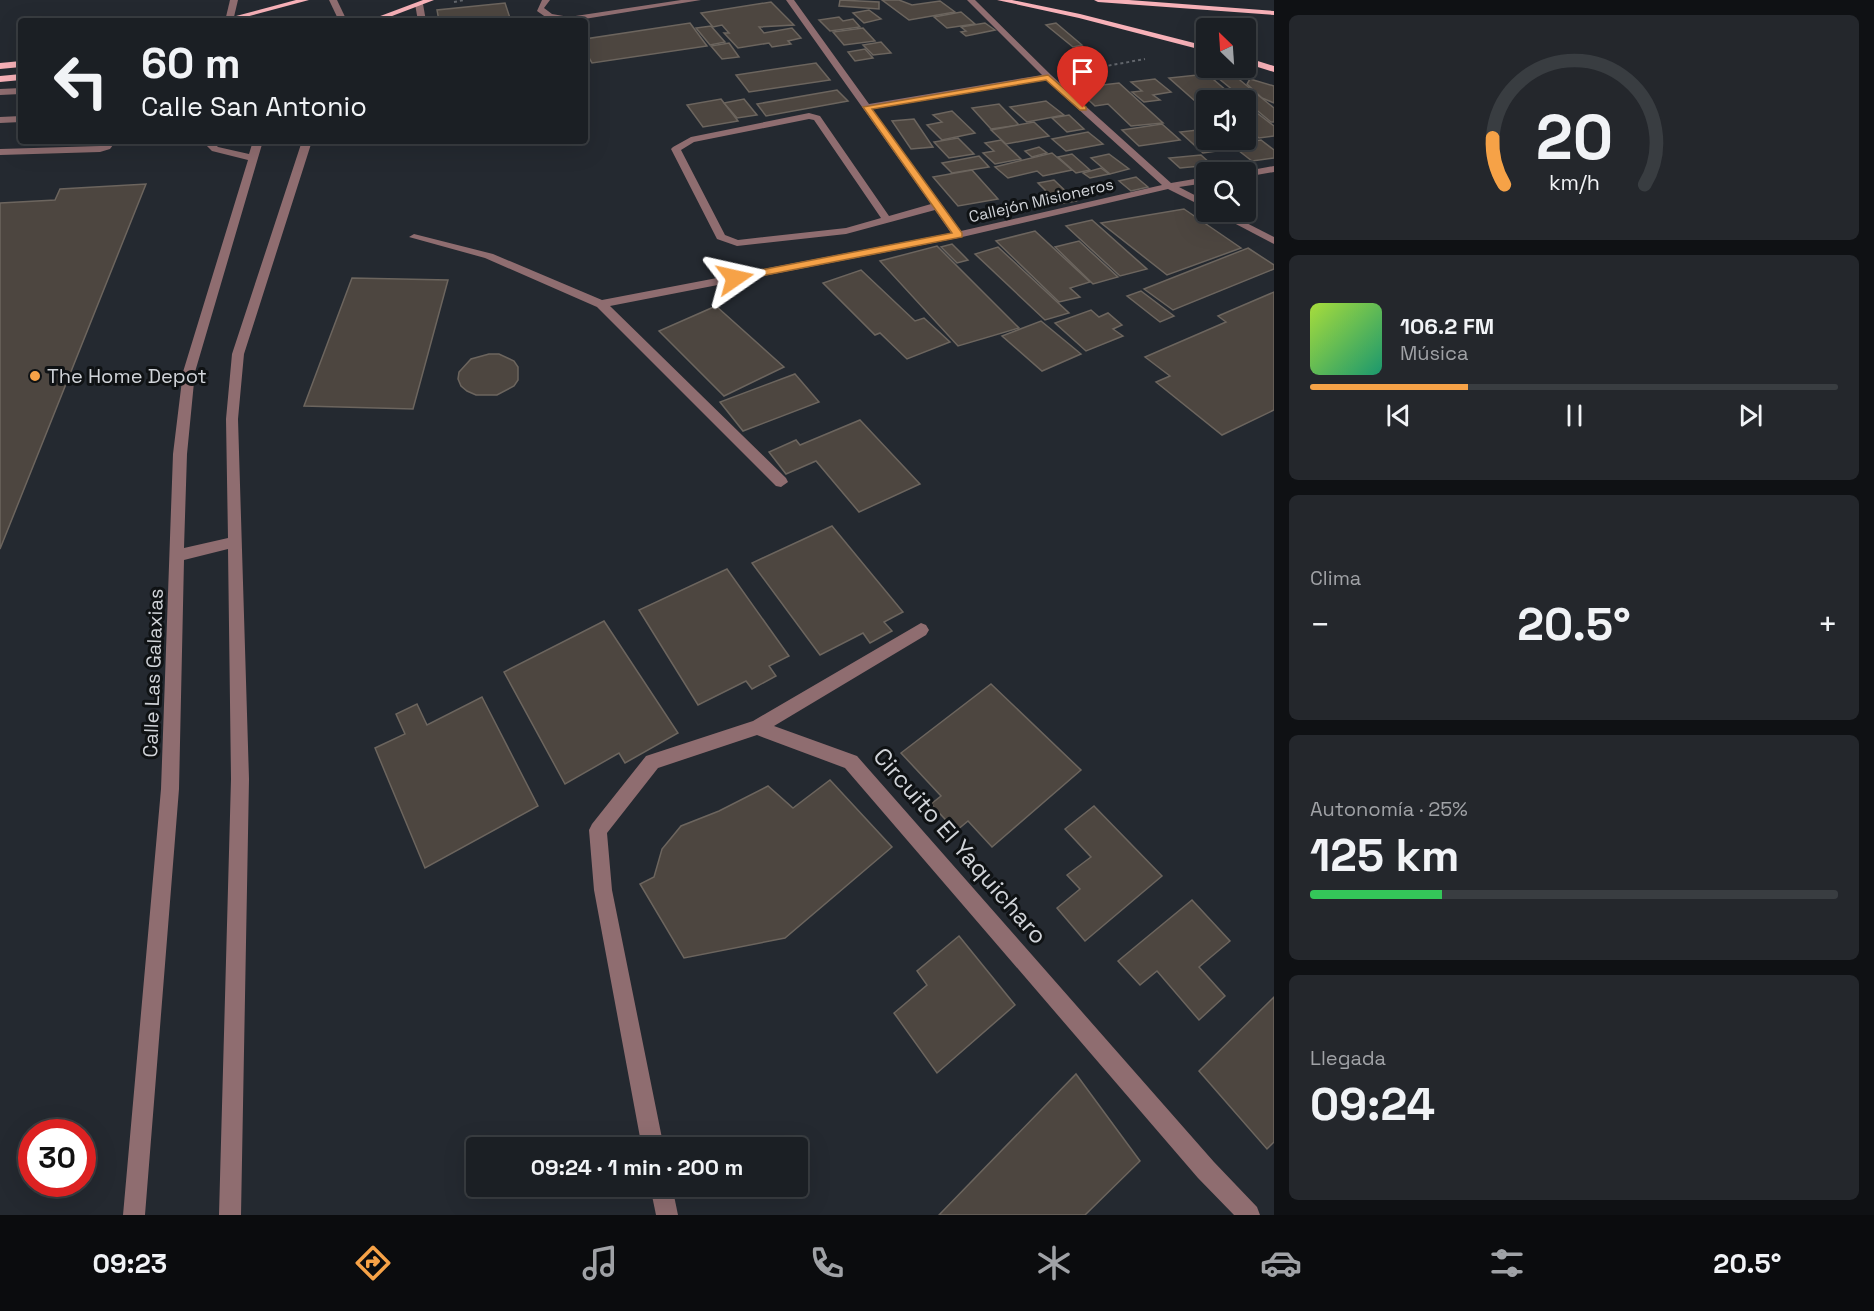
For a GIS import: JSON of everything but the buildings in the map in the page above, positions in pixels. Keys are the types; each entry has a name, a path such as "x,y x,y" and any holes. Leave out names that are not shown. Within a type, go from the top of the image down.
{"main road":[{"path":"234,18 305,0"},
{"path":"379,18 430,0"},
{"path":"1001,0 1080,16 1196,46"},
{"path":"1098,0 1274,13"},
{"path":"1256,63 1274,69"},
{"path":"0,66 18,64"},
{"path":"0,79 18,77"}],"street":[{"path":"227,18 234,0"},
{"path":"333,0 342,18"},
{"path":"546,0 540,9 550,16 563,18"},
{"path":"647,0 680,3"},
{"path":"576,18 697,0"},
{"path":"790,0 958,235"},
{"path":"972,1 1048,77 1169,186 1196,200"},
{"path":"419,4 421,18"},
{"path":"867,107 1048,77"},
{"path":"0,92 18,91"},
{"path":"887,220 817,118 809,116 734,130 691,140 676,149 721,237 737,243 846,231 936,207"},
{"path":"0,120 18,119"},
{"path":"0,152 100,149 109,144"},
{"path":"210,144 215,149 252,158"},
{"name":"Calle Las Galaxias","path":"134,1215 170,789 180,454 189,372 227,252 257,144"},
{"path":"230,1215 240,779 232,419 238,354 306,144"},
{"path":"1256,172 1274,169"},
{"name":"Callejón Misioneros","path":"601,304 958,235 1196,182"},
{"path":"1237,222 1274,241"},
{"path":"414,237 489,256 601,304 781,482"},
{"path":"178,555 235,542"},
{"path":"651,1137 603,890 598,830 652,762 757,727 921,630"},
{"name":"Circuito El Yaquicharo","path":"757,727 851,762 1198,1161 1249,1215"},
{"path":"663,1197 667,1215"}],"path":[{"path":"1048,77 1147,58"}],"place":[{"name":"The Home Depot","path":"35,376"}],"route":[{"path":"735,278 958,235 867,107 1048,77 1083,108"}]}
